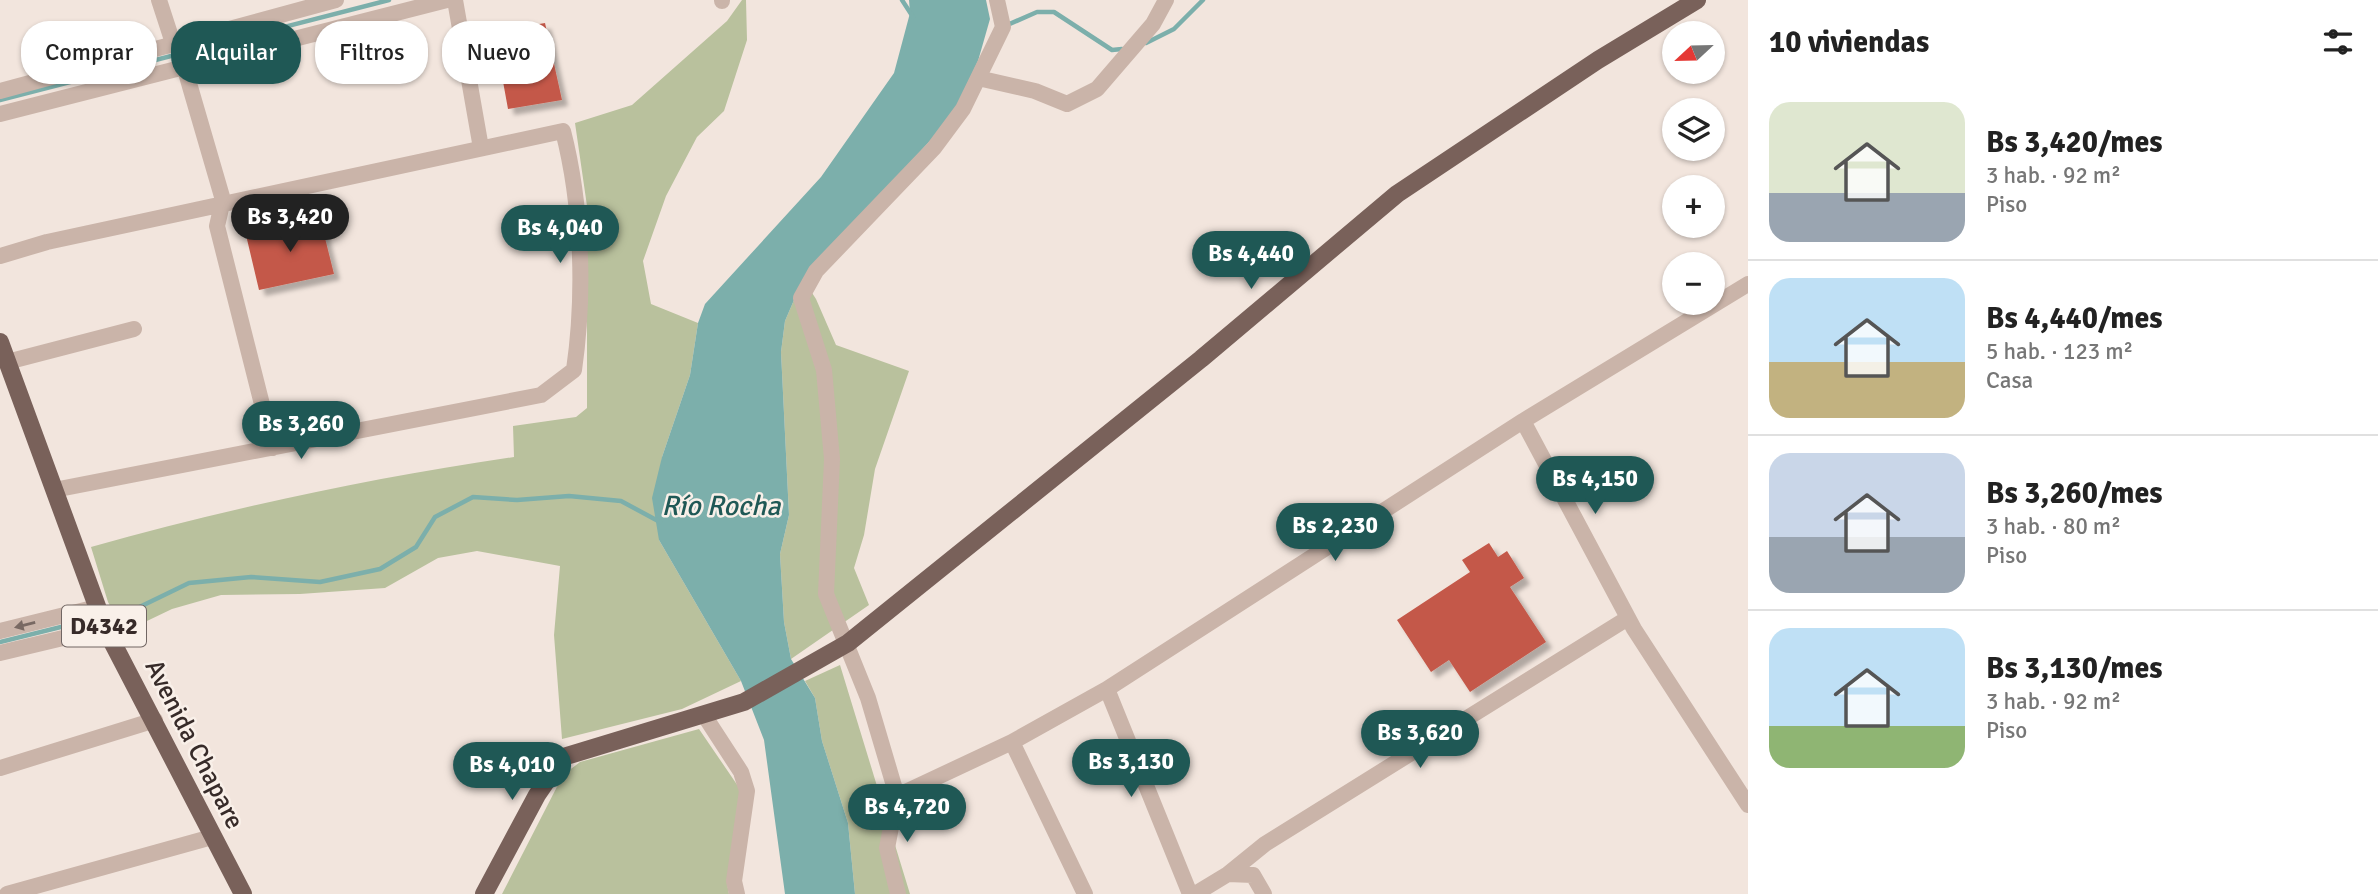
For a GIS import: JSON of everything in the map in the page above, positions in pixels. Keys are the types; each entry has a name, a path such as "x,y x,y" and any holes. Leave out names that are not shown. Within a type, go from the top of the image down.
{"main road":[{"path":"484,894 537,795 562,757 744,702 848,643 1201,359 1397,194 1598,60 1697,0"},
{"name":"Avenida Chapare","path":"0,342 105,628 243,894"}],"street":[{"path":"159,0 171,37"},
{"path":"256,21 336,0"},
{"path":"301,37 447,0"},
{"path":"455,0 481,148"},
{"path":"898,894 887,848 897,796 848,643 826,594 832,459 824,370 801,298 816,271 934,148 963,109 1003,27 997,0"},
{"path":"978,78 1035,91 1067,104 1097,89 1153,24 1166,0"},
{"path":"0,91 171,44"},
{"path":"0,114 171,69"},
{"path":"189,84 222,204 217,226 273,447"},
{"path":"0,256 47,242 563,131 575,177 580,326 574,370 541,395 54,490"},
{"path":"897,796 1012,742 1107,689 1522,421 1748,284"},
{"path":"7,362 134,329"},
{"path":"1522,421 1628,618 1748,805"},
{"path":"0,631 97,607"},
{"path":"1107,689 1192,894 1228,873 1265,845 1628,618"},
{"path":"0,653 105,628"},
{"path":"704,715 741,772 747,791 734,881 737,894"},
{"path":"0,768 155,720"},
{"path":"1012,742 1085,894"},
{"path":"7,894 212,837"},
{"path":"1228,873 1253,875 1264,894"}],"green space":[{"path":"742,0 746,0 747,40 724,111 697,137 666,196 643,261 651,304 698,323 690,375 662,457 659,540 741,681 682,709 562,739 554,635 560,566 477,551 438,558 385,588 300,594 221,595 172,609 124,632 108,602 91,547 195,519 301,495 514,457 513,426 576,417 587,408 587,206 575,123 632,105 727,21"},
{"path":"803,279 816,299 836,345 909,371 875,469 864,535 854,568 869,605 791,659 784,622 780,554 789,515 781,352 785,321"},
{"path":"840,665 910,894 855,894 848,823 822,741 815,698 805,681"},
{"path":"699,729 740,789 727,883 729,894 502,894 563,775 580,762"}],"water":[{"name":"Río Rocha","path":"909,0 986,0 990,19 978,61 951,118 803,279 785,321 781,352 789,515 780,554 784,622 791,659 815,698 822,741 848,823 855,894 785,894 764,740 741,681 659,540 652,498 662,457 690,375 698,323 705,304 821,177 894,73 910,13"}],"building":[{"path":"555,68 562,100 508,109 503,84 555,84"},
{"path":"320,218 334,274 259,290 246,235"},
{"path":"1489,543 1498,557 1507,551 1524,578 1510,587 1546,642 1470,692 1449,660 1431,672 1397,620 1470,572 1462,560"}],"waterway":[{"path":"0,100 389,0"},
{"path":"902,0 913,17"},
{"path":"1146,43 1174,29 1203,0"},
{"path":"1005,26 1037,12 1054,12 1112,50 1122,49"},
{"path":"123,615 189,583 251,577 320,582 380,569 416,547 435,517 473,497 517,500 569,496 621,501 660,522"},
{"path":"0,642 85,621"}]}
